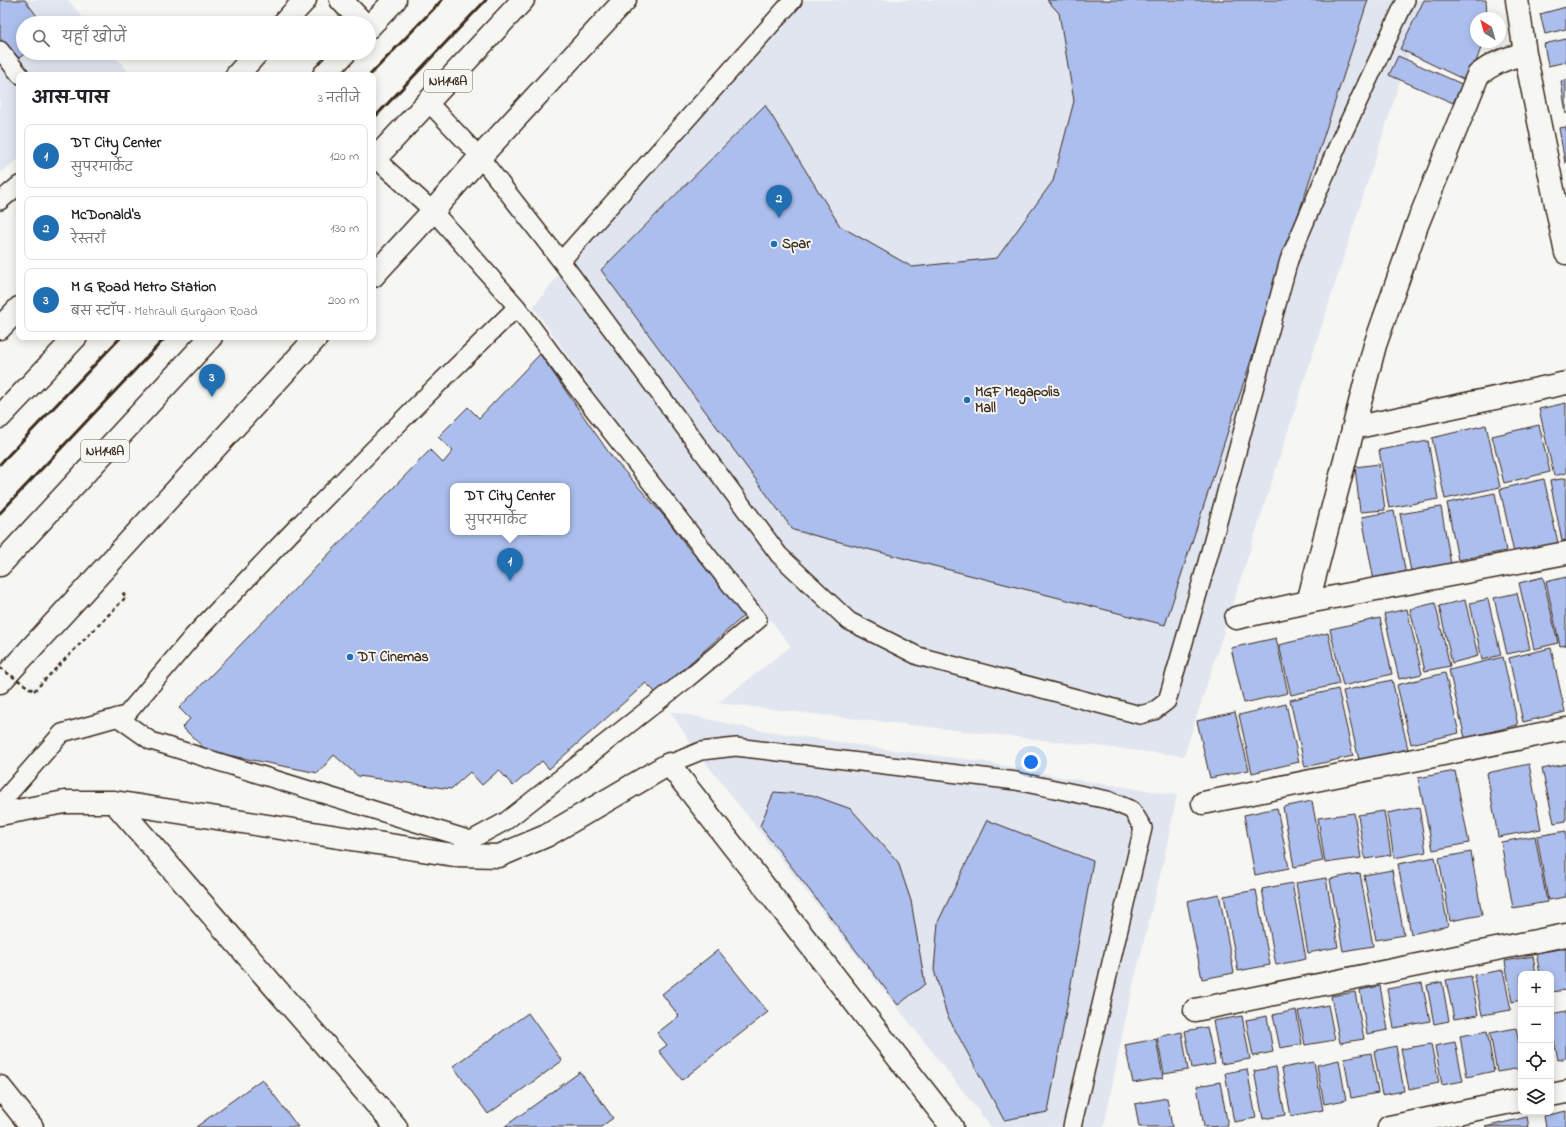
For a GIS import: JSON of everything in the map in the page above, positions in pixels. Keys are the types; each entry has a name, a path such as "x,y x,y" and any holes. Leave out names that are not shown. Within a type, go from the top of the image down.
{"main road":[{"path":"290,16 305,0"},
{"path":"341,0 357,16"},
{"path":"376,20 395,0"},
{"name":"NH148A","path":"376,158 523,0"},
{"path":"376,273 480,157 625,0"},
{"path":"1517,0 1525,53 1566,253"},
{"path":"1308,602 1375,345 1416,225 1478,75 1488,66 1500,60 1525,53"},
{"path":"240,72 251,60"},
{"path":"327,72 338,60"},
{"path":"0,328 16,311"},
{"path":"0,417 73,340"},
{"name":"NH148A","path":"0,565 208,340"},
{"path":"0,682 314,340"},
{"path":"1353,428 1566,383"},
{"path":"1236,618 1308,602 1566,553"},
{"path":"1203,804 1566,729"},
{"path":"0,814 65,802 114,802 454,855 499,856 546,836 669,764 952,1127"},
{"path":"114,802 396,1127"},
{"path":"1195,1010 1566,935"},
{"path":"0,1087 32,1127"},
{"path":"1554,1094 1566,1092"},
{"path":"1389,1127 1450,1121 1518,1101"}],"lane":[{"path":"560,261 793,0"},
{"path":"428,102 480,157 560,261 779,555 849,621 918,656 1140,715 1154,711 1167,701 1206,566 1289,260 1341,138 1406,0"},
{"path":"0,50 18,72"},
{"path":"117,717 151,741 471,840 506,820 688,678 758,620 581,394 517,308 433,211 376,162"},
{"path":"0,201 16,188"},
{"path":"0,804 62,733 126,715 193,636 286,539 416,406 517,308"},
{"path":"669,764 701,751 736,747 1016,781 1108,800 1132,810 1143,828 1072,1127"}],"path":[{"path":"0,668 34,691 126,597"}],"shaded area":[{"path":"0,0 68,0 81,16 16,16 16,60 118,60 128,72 16,72 16,161 0,173"},
{"path":"780,0 1426,0 1184,756 718,703 791,646 629,441 533,307"},
{"path":"670,711 748,728 884,749 979,761 1072,779 1177,795 1164,859 1127,1010 1104,1127 991,1127 691,744"}],"building":[{"path":"0,0 25,0 37,16 16,16 16,60 0,38"},
{"name":"MGF Megapolis Mall","path":"1047,0 1368,0 1165,625 793,530 601,270 765,105 840,226 912,267 997,258 1053,181 1074,101 1059,13"},
{"path":"1424,0 1486,0 1487,12 1470,12 1470,48 1481,48 1469,82 1400,49"},
{"path":"1566,7 1566,29 1545,34 1540,14"},
{"path":"1566,39 1566,62 1548,66 1544,44"},
{"path":"1398,56 1462,84 1453,103 1389,75"},
{"path":"1566,80 1566,114 1561,81"},
{"path":"1566,127 1566,163 1565,163 1559,128"},
{"path":"540,354 612,457 670,523 688,548 746,614 656,693 646,683 549,769 542,761 513,786 499,770 482,785 470,772 451,789 358,776 334,755 318,773 207,751 182,727 190,719 179,708 430,450 443,463 453,451 438,437 468,407 479,418"},
{"path":"1566,403 1566,473 1554,476 1539,409"},
{"path":"1486,425 1500,487 1445,499 1432,438"},
{"path":"1539,425 1550,472 1504,483 1492,436"},
{"path":"1428,441 1438,499 1389,508 1379,450"},
{"path":"1379,464 1385,510 1360,512 1355,467"},
{"path":"1566,478 1566,540 1562,541 1550,481"},
{"path":"1544,479 1558,543 1514,553 1500,489"},
{"path":"1495,493 1506,551 1458,560 1447,503"},
{"path":"1441,507 1452,570 1412,577 1400,514"},
{"path":"1394,511 1407,580 1375,586 1362,517"},
{"path":"1543,577 1558,643 1534,649 1519,583"},
{"path":"1566,577 1566,645 1560,646 1546,582"},
{"path":"1517,593 1530,649 1507,654 1494,598"},
{"path":"1488,599 1501,655 1482,660 1470,603"},
{"path":"1465,600 1478,656 1452,663 1439,606"},
{"path":"1435,603 1450,666 1425,671 1410,609"},
{"path":"1407,609 1422,674 1399,679 1384,614"},
{"path":"1380,618 1392,674 1343,686 1330,629"},
{"path":"1328,633 1339,684 1291,695 1279,645"},
{"path":"1276,638 1288,693 1244,703 1231,648"},
{"path":"1551,648 1565,712 1523,722 1509,658"},
{"path":"1503,657 1518,725 1465,738 1449,670"},
{"path":"1445,673 1459,733 1411,744 1397,685"},
{"path":"1392,680 1408,749 1359,760 1343,691"},
{"path":"1338,689 1353,756 1305,767 1290,700"},
{"path":"1286,704 1299,762 1252,773 1239,715"},
{"path":"1235,712 1249,770 1210,778 1197,721"},
{"path":"1529,764 1541,829 1498,837 1487,773"},
{"path":"1566,764 1566,821 1554,823 1542,769"},
{"path":"1455,771 1469,843 1433,850 1418,778"},
{"path":"774,792 812,795 851,809 898,862 911,901 925,984 898,1005 760,826"},
{"path":"1312,801 1323,861 1294,867 1283,807"},
{"path":"1419,807 1426,852 1394,858 1387,813"},
{"path":"1277,808 1289,868 1255,875 1244,815"},
{"path":"1384,811 1391,855 1365,859 1358,815"},
{"path":"1354,813 1361,858 1325,863 1318,818"},
{"path":"987,820 1093,861 1048,1112 1004,1120 947,1015 934,970 938,922"},
{"path":"1566,831 1566,897 1548,900 1537,836"},
{"path":"1535,836 1547,902 1513,908 1501,842"},
{"path":"1471,852 1482,915 1450,921 1439,858"},
{"path":"1435,857 1448,926 1411,934 1398,864"},
{"path":"1392,870 1404,935 1376,940 1364,875"},
{"path":"1360,873 1373,946 1343,951 1330,879"},
{"path":"1326,878 1338,947 1308,953 1296,883"},
{"path":"1292,883 1306,959 1276,965 1262,889"},
{"path":"1256,890 1270,965 1238,971 1224,896"},
{"path":"1219,894 1234,973 1202,979 1187,901"},
{"path":"1566,948 1566,990 1554,992 1554,971 1539,971 1536,953"},
{"path":"718,950 768,1012 682,1080 659,1051 667,1045 657,1033 679,1016 662,994"},
{"path":"1533,956 1536,971 1518,971 1518,1001 1512,1002 1505,961"},
{"path":"1503,970 1511,1010 1482,1015 1474,975"},
{"path":"1471,976 1478,1015 1454,1019 1446,980"},
{"path":"1442,982 1449,1021 1434,1024 1427,985"},
{"path":"1422,983 1430,1021 1394,1028 1387,989"},
{"path":"1380,986 1388,1030 1367,1034 1360,990"},
{"path":"1355,992 1364,1039 1340,1043 1331,996"},
{"path":"1328,1005 1335,1040 1305,1045 1298,1011"},
{"path":"1296,1010 1302,1044 1280,1048 1273,1015"},
{"path":"1566,1011 1566,1058 1558,1060 1554,1040 1554,1013"},
{"path":"528,1013 562,1061 488,1114 453,1066"},
{"path":"1242,1016 1250,1059 1221,1064 1213,1021"},
{"path":"1267,1016 1273,1052 1253,1056 1246,1020"},
{"path":"1207,1027 1215,1064 1192,1068 1185,1031"},
{"path":"1516,1028 1518,1038 1518,1068 1497,1072 1490,1033"},
{"path":"1487,1031 1494,1071 1467,1077 1460,1036"},
{"path":"1182,1032 1188,1070 1164,1074 1157,1037"},
{"path":"1156,1039 1163,1078 1133,1083 1125,1045"},
{"path":"1455,1042 1463,1081 1442,1085 1435,1046"},
{"path":"1431,1044 1439,1083 1409,1089 1401,1049"},
{"path":"1396,1046 1404,1091 1382,1095 1374,1051"},
{"path":"1371,1053 1378,1093 1351,1098 1344,1058"},
{"path":"1339,1060 1346,1100 1324,1104 1317,1065"},
{"path":"1314,1062 1323,1110 1291,1116 1282,1068"},
{"path":"1276,1067 1285,1115 1263,1119 1254,1071"},
{"path":"1247,1069 1256,1118 1234,1122 1225,1073"},
{"path":"580,1072 613,1118 601,1127 504,1127"},
{"path":"262,1079 298,1127 196,1127"},
{"path":"1220,1082 1228,1126 1204,1127 1197,1086"},
{"path":"1167,1098 1172,1127 1139,1127 1135,1104"},
{"path":"1566,1111 1566,1127 1546,1127 1544,1116 1554,1115 1554,1114"},
{"path":"1527,1117 1529,1127 1485,1127"}],"railway":[{"path":"373,72 442,0"},
{"path":"376,116 486,0"},
{"path":"0,464 118,340"},
{"path":"0,513 163,340"}],"place":[{"name":"McDonald's","path":"779,218"},
{"name":"Spar","path":"774,244"},
{"name":"M G Road Metro Station","path":"212,397"},
{"name":"MGF Megapolis Mall","path":"967,400"},
{"name":"DT City Center","path":"510,581"},
{"name":"DT Cinemas","path":"350,657"}]}
